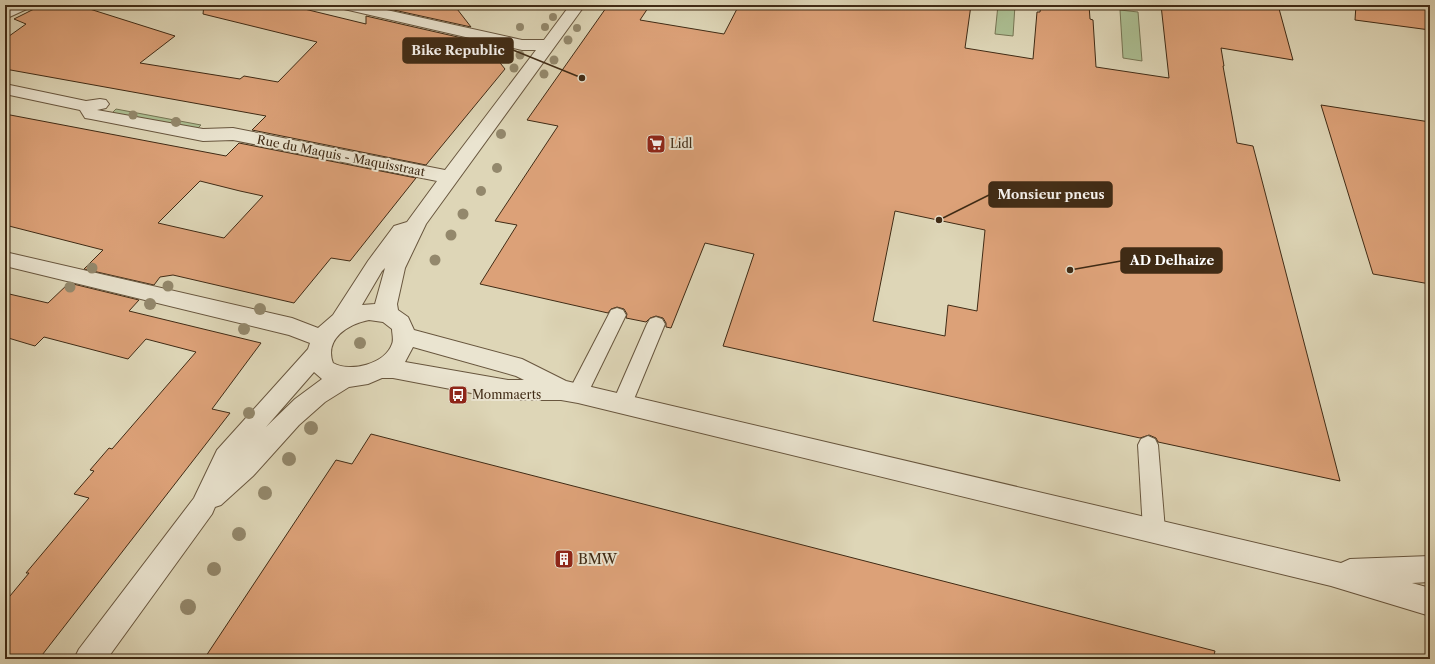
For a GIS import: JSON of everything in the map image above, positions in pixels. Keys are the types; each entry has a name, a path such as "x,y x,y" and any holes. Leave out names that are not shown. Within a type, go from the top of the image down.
{"street":[{"path":"5,14 24,5"},
{"path":"344,5 522,45 549,45"},
{"path":"396,5 530,35 549,45"},
{"path":"388,314 386,304 395,268 417,221 578,5"},
{"name":"Rue du Maquis - Maquisstraat","path":"5,89 86,106 92,114 106,117 203,135 233,134 449,177"},
{"path":"341,321 375,266 401,231 417,221"},
{"path":"5,259 292,327 321,346"},
{"path":"89,659 202,506 226,458 321,346 330,329 341,321 362,313 376,312 388,314 400,323 404,336 403,345 398,354 381,369 364,376 346,378 324,389 276,432 243,469 202,506"},
{"path":"404,336 522,368 569,392"},
{"path":"321,346 319,358 324,368 331,374 346,378"},
{"path":"381,369 393,369 508,390 569,392 1331,572 1430,602"},
{"path":"1331,572 1430,569"}],"lane":[{"path":"569,392 617,315"},
{"path":"622,404 656,324"},
{"path":"1148,445 1154,530"}],"green space":[{"path":"998,5 1015,5 1013,36 995,34"},
{"path":"1120,10 1138,12 1142,61 1123,58"},
{"path":"116,109 201,125 197,129 112,113"}],"building":[{"path":"42,5 77,5 175,36 140,63 240,79 244,76 278,82 317,42 203,14 204,5 288,5 366,24 366,16 484,43 505,69 426,165 252,130 266,116 5,69 5,39 26,24 14,19"},
{"path":"371,5 454,5 471,27"},
{"path":"620,5 650,5 640,20 724,34 739,5 971,5 965,48 1033,59 1037,12 1040,12 1041,5 1089,5 1090,19 1093,20 1096,67 1169,78 1161,5 1278,5 1293,60 1221,48 1223,66 1237,143 1253,146 1340,481 1158,442 1156,438 1149,435 1140,438 723,346 754,254 705,243 671,328 666,327 666,323 663,318 656,316 650,318 646,322 626,318 627,314 624,309 617,307 611,309 608,313 480,284 517,225 495,221 558,126 527,120 606,8 617,9","holes":["895,211 985,230 977,311 948,305 945,336 873,321"]},
{"path":"1356,5 1430,5 1430,30 1355,20"},
{"path":"1321,105 1430,122 1430,284 1373,274"},
{"path":"5,114 226,156 239,143 416,178 350,261 331,258 294,303 173,275 160,277 154,285 84,269 103,250 5,225","holes":["200,181 263,196 224,238 158,223"]},
{"path":"69,283 139,300 129,311 261,343 212,409 230,413 39,659 5,659 5,602 29,573 26,573 89,498 74,494 94,471 90,470 109,448 112,449 196,352 146,339 128,359 44,337 35,346 5,337 5,293 48,303"},
{"name":"BMW","path":"371,434 1215,651 1213,659 204,659 336,460 352,464"}],"place":[{"name":"Bike Republic","path":"582,78"},
{"name":"Lidl","path":"656,144"},
{"name":"Monsieur pneus","path":"939,220"},
{"name":"AD Delhaize","path":"1070,270"},
{"name":"Mommaerts","path":"458,395"},
{"name":"BMW","path":"564,559"}]}
